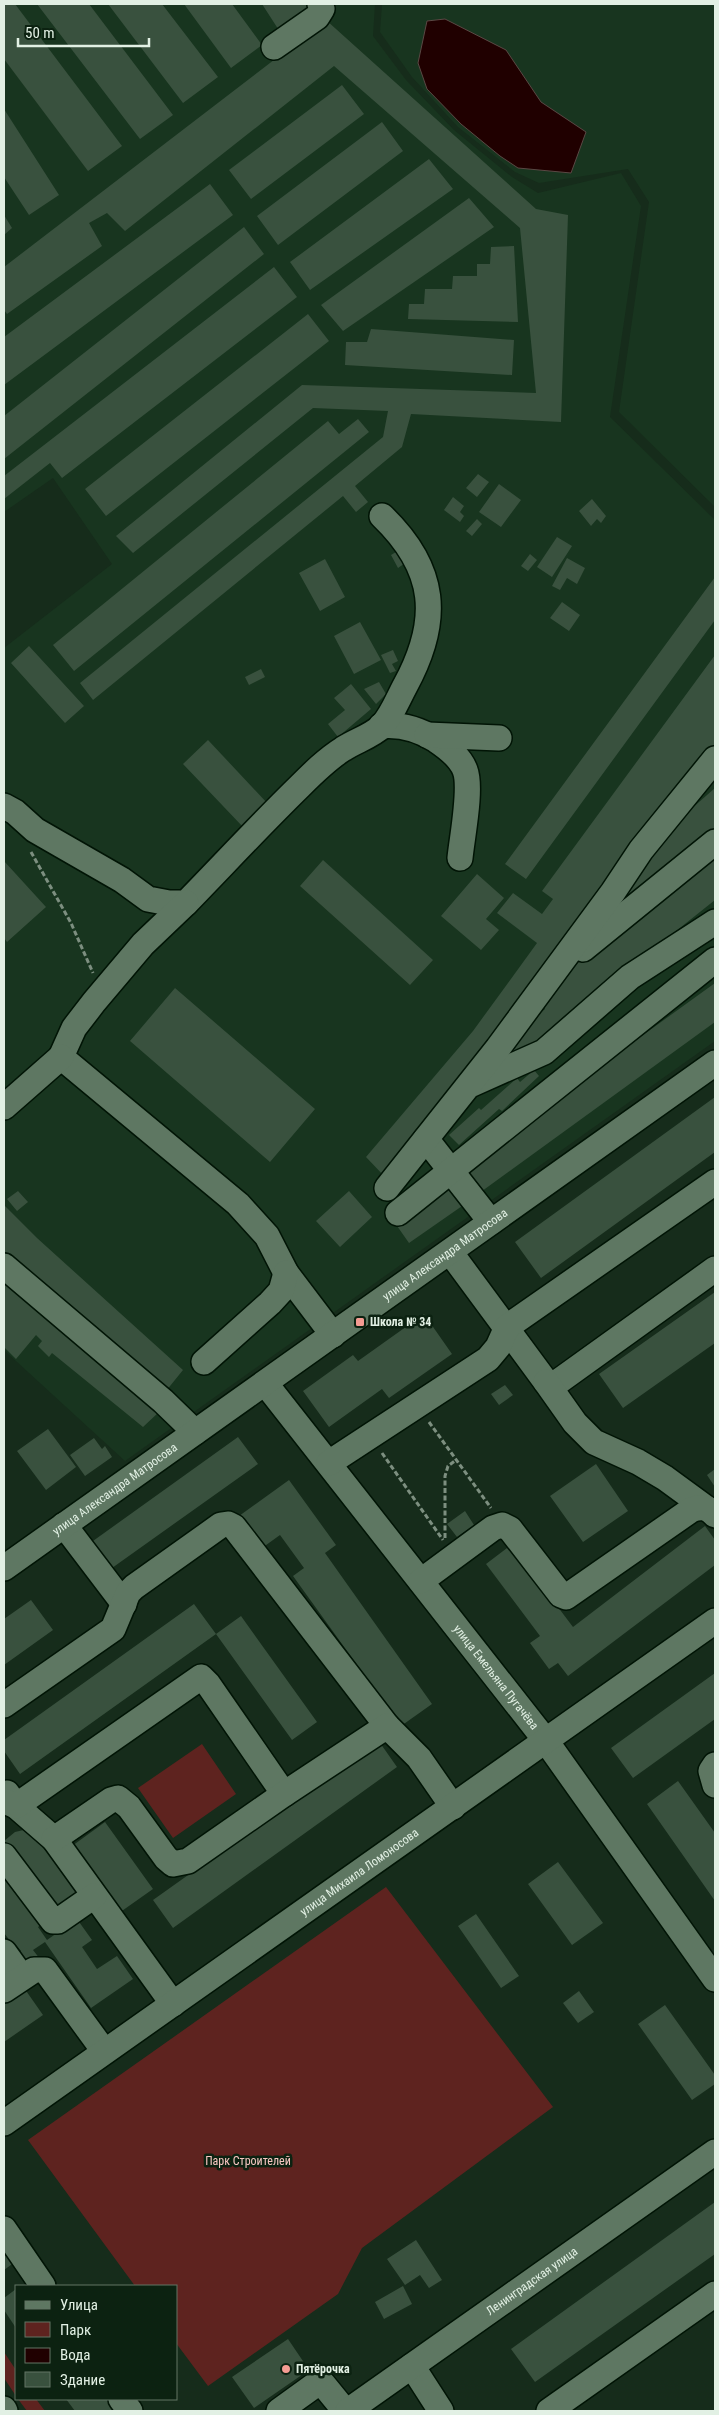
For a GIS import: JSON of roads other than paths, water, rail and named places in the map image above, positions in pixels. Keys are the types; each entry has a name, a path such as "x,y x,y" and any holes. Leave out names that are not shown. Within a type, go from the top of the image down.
{"street":[{"path":"274,47 318,17 322,9 320,4"},
{"path":"4,1108 60,1057 74,1028 143,944 186,903 299,786 328,760 382,726 410,676 425,643 428,621 427,588 422,569 400,535 382,516"},
{"path":"382,726 401,727 427,734 499,738"},
{"path":"427,734 455,754 466,772 467,792 460,858"},
{"path":"387,1188 469,1085 557,969 643,847 715,758"},
{"path":"4,806 15,812 35,830 122,880 148,899 169,903 186,903"},
{"path":"557,969 715,842"},
{"path":"143,944 148,920 148,899"},
{"path":"469,1085 544,1052 630,977 715,922"},
{"path":"398,1213 715,960"},
{"path":"60,1057 238,1204 267,1236 286,1273 333,1335"},
{"name":"улица Александра Матросова","path":"4,1568 715,1063"},
{"path":"426,1139 492,1222"},
{"path":"329,1464 488,1359 498,1347 507,1327 715,1182"},
{"path":"450,1252 507,1327 575,1423 594,1442 638,1462 711,1511"},
{"path":"4,1266 163,1401 195,1432"},
{"path":"546,1382 555,1384 715,1269"},
{"path":"204,1362 270,1303 280,1291 286,1273"},
{"name":"улица Емельяна Пугачёва","path":"265,1383 546,1742 715,1979"},
{"path":"421,1581 493,1528 505,1526 510,1529 562,1595 566,1597 691,1510 698,1507 711,1511"},
{"path":"4,1705 113,1629 128,1593 134,1587 221,1525 228,1524 234,1528 387,1726 419,1758 453,1806"},
{"path":"64,1525 124,1604"},
{"name":"улица Михаила Ломоносова","path":"4,2123 715,1623"},
{"path":"173,2004 54,1838 8,1799 201,1678 208,1684 284,1794"},
{"path":"54,1838 118,1798 129,1808 166,1858 173,1864 181,1864 387,1726"},
{"path":"715,1765 711,1771 715,1785"},
{"path":"4,1856 53,1921 58,1921 94,1896"},
{"path":"4,1952 13,1984 34,1970 45,1970 104,2051"},
{"name":"Ленинградская улица","path":"346,2411 715,2152"},
{"path":"4,2229 42,2285"},
{"path":"549,2411 715,2294"},
{"path":"412,2366 441,2411"},
{"path":"279,2411 316,2385 323,2384 346,2411"},
{"path":"122,2400 130,2411"}],"water":[{"path":"445,19 506,50 541,102 586,132 571,173 518,168 461,124 427,89 418,63 427,21"}],"place":[{"name":"Школа № 34","path":"360,1322"},
{"name":"Пятёрочка","path":"286,2369"}],"park label":[{"name":"Парк Строителей","path":"248,2161"}]}
